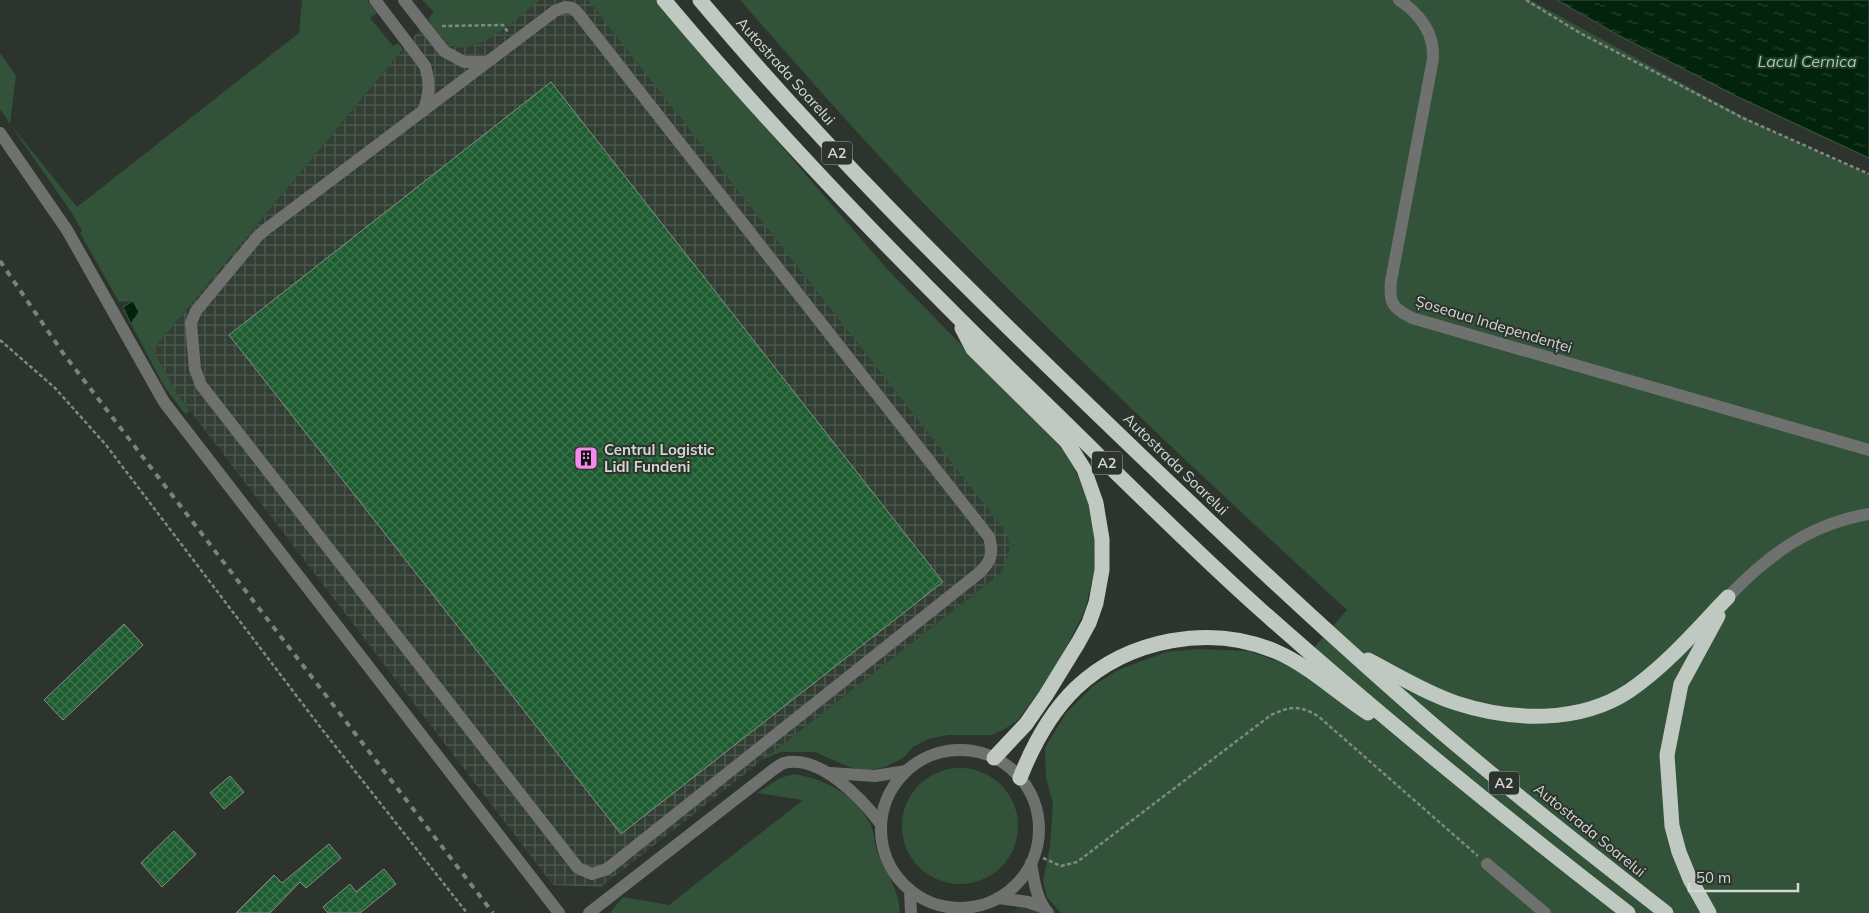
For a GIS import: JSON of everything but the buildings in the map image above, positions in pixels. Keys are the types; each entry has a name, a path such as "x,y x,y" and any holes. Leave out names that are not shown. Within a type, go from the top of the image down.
{"highway":[{"name":"A2","path":"664,0 787,141 900,261 1260,609 1416,744 1628,913"},
{"name":"Autostrada Soarelui","path":"700,0 858,175 980,300 1178,492 1346,649 1485,768 1666,913"},
{"path":"955,316 973,349 1067,442 1084,469 1096,503 1102,539 1102,570 1096,602 1089,623 1074,651 1036,709 1015,736 994,758"},
{"path":"1346,649 1431,693 1455,703 1502,715 1557,715 1609,702 1628,692 1673,655 1728,597"},
{"path":"1710,913 1690,879 1679,852 1672,826 1667,755 1681,684 1728,597"},
{"path":"1020,778 1037,738 1076,688 1114,661 1140,649 1171,640 1232,639 1277,651 1307,666 1350,700 1416,744"}],"street":[{"path":"375,0 425,66 429,77 429,89 428,100 423,111"},
{"path":"404,0 444,50 453,57 464,62 487,62"},
{"name":"Șoseaua Independenței","path":"1399,0 1415,13 1427,29 1432,41 1433,60 1391,282 1390,295 1392,304 1400,312 1412,318 1869,450"},
{"path":"559,8 572,8 989,537 992,547 992,557 979,574 600,872 592,874 578,868 207,393 197,377 191,324 192,316 258,236 423,111 559,8"},
{"path":"0,133 67,230 164,402 559,913"},
{"path":"1728,597 1752,572 1782,548 1819,528 1869,514"},
{"path":"948,751 971,751 994,758 1008,766 1020,778 1031,795 1037,814 1039,835 1033,859 1023,877 1012,889 998,898 978,906 951,910 931,903 910,890 897,876 887,860 882,842 881,824 884,804 893,786 906,771 925,758 948,751"},
{"path":"589,913 774,768 784,763 798,763 827,772 875,776 906,771"},
{"path":"827,772 859,797 881,824"},
{"path":"1033,859 1034,881 1045,910"},
{"path":"1486,864 1545,913"},
{"path":"910,890 911,913"},
{"path":"998,898 1028,902 1045,910"}],"path":[{"path":"1526,0 1580,33 1743,118 1869,174"},
{"path":"425,27 503,25 515,41"},
{"path":"0,340 55,388 106,445 321,728 467,913"},
{"path":"1033,859 1061,866 1077,862 1271,715 1293,707 1306,709 1318,716 1486,864"}],"shaded area":[{"path":"302,0 367,0 377,13 370,18 393,46 398,43 403,49 153,350 178,395 190,411 185,414 164,386 131,324 139,312 133,301 119,302 80,233 82,231 72,213 10,124 77,207 299,33"},
{"path":"422,0 540,0 496,34 469,47 458,47 448,43 428,19 434,12"},
{"path":"444,0 625,0 1071,481 1001,573 601,887 553,885 178,395 153,350"},
{"path":"588,0 656,0 887,269 1068,454 1087,498 1095,533 1094,573 1085,610 1064,652 1018,720 1003,730 991,735 948,735 928,739 913,747 903,758 885,767 865,771 849,767 815,752 781,752 764,759 1001,573 1007,561 1008,540 1003,528"},
{"path":"740,0 1530,0 1760,126 1869,175 1869,913 1061,913 1047,897 1043,881 1050,846 1053,804 1046,777 1045,748 1066,713 1093,686 1118,670 1166,652 1198,649 1249,651 1296,668 1347,610 1141,418 990,271 889,167"},
{"path":"0,53 16,76 10,124 0,109"},
{"path":"960,768 982,773 1001,785 1013,804 1018,826 1013,848 1001,867 982,879 960,884 938,879 919,867 907,848 902,826 907,804 919,785 938,773"},
{"path":"794,774 818,780 840,791 858,806 865,815 872,829 877,852 895,890 900,913 610,913 623,897 669,905 803,800 757,793 780,778"},
{"path":"1036,893 1049,913 1010,913 1021,906"}],"water":[{"name":"Lacul Cernica","path":"1557,0 1869,0 1869,158 1738,97 1620,36"},
{"path":"133,301 139,312 131,324 123,307"}],"railway":[{"path":"0,261 63,353 493,913"}],"place":[{"name":"Centrul Logistic Lidl Fundeni","path":"586,458"}]}
